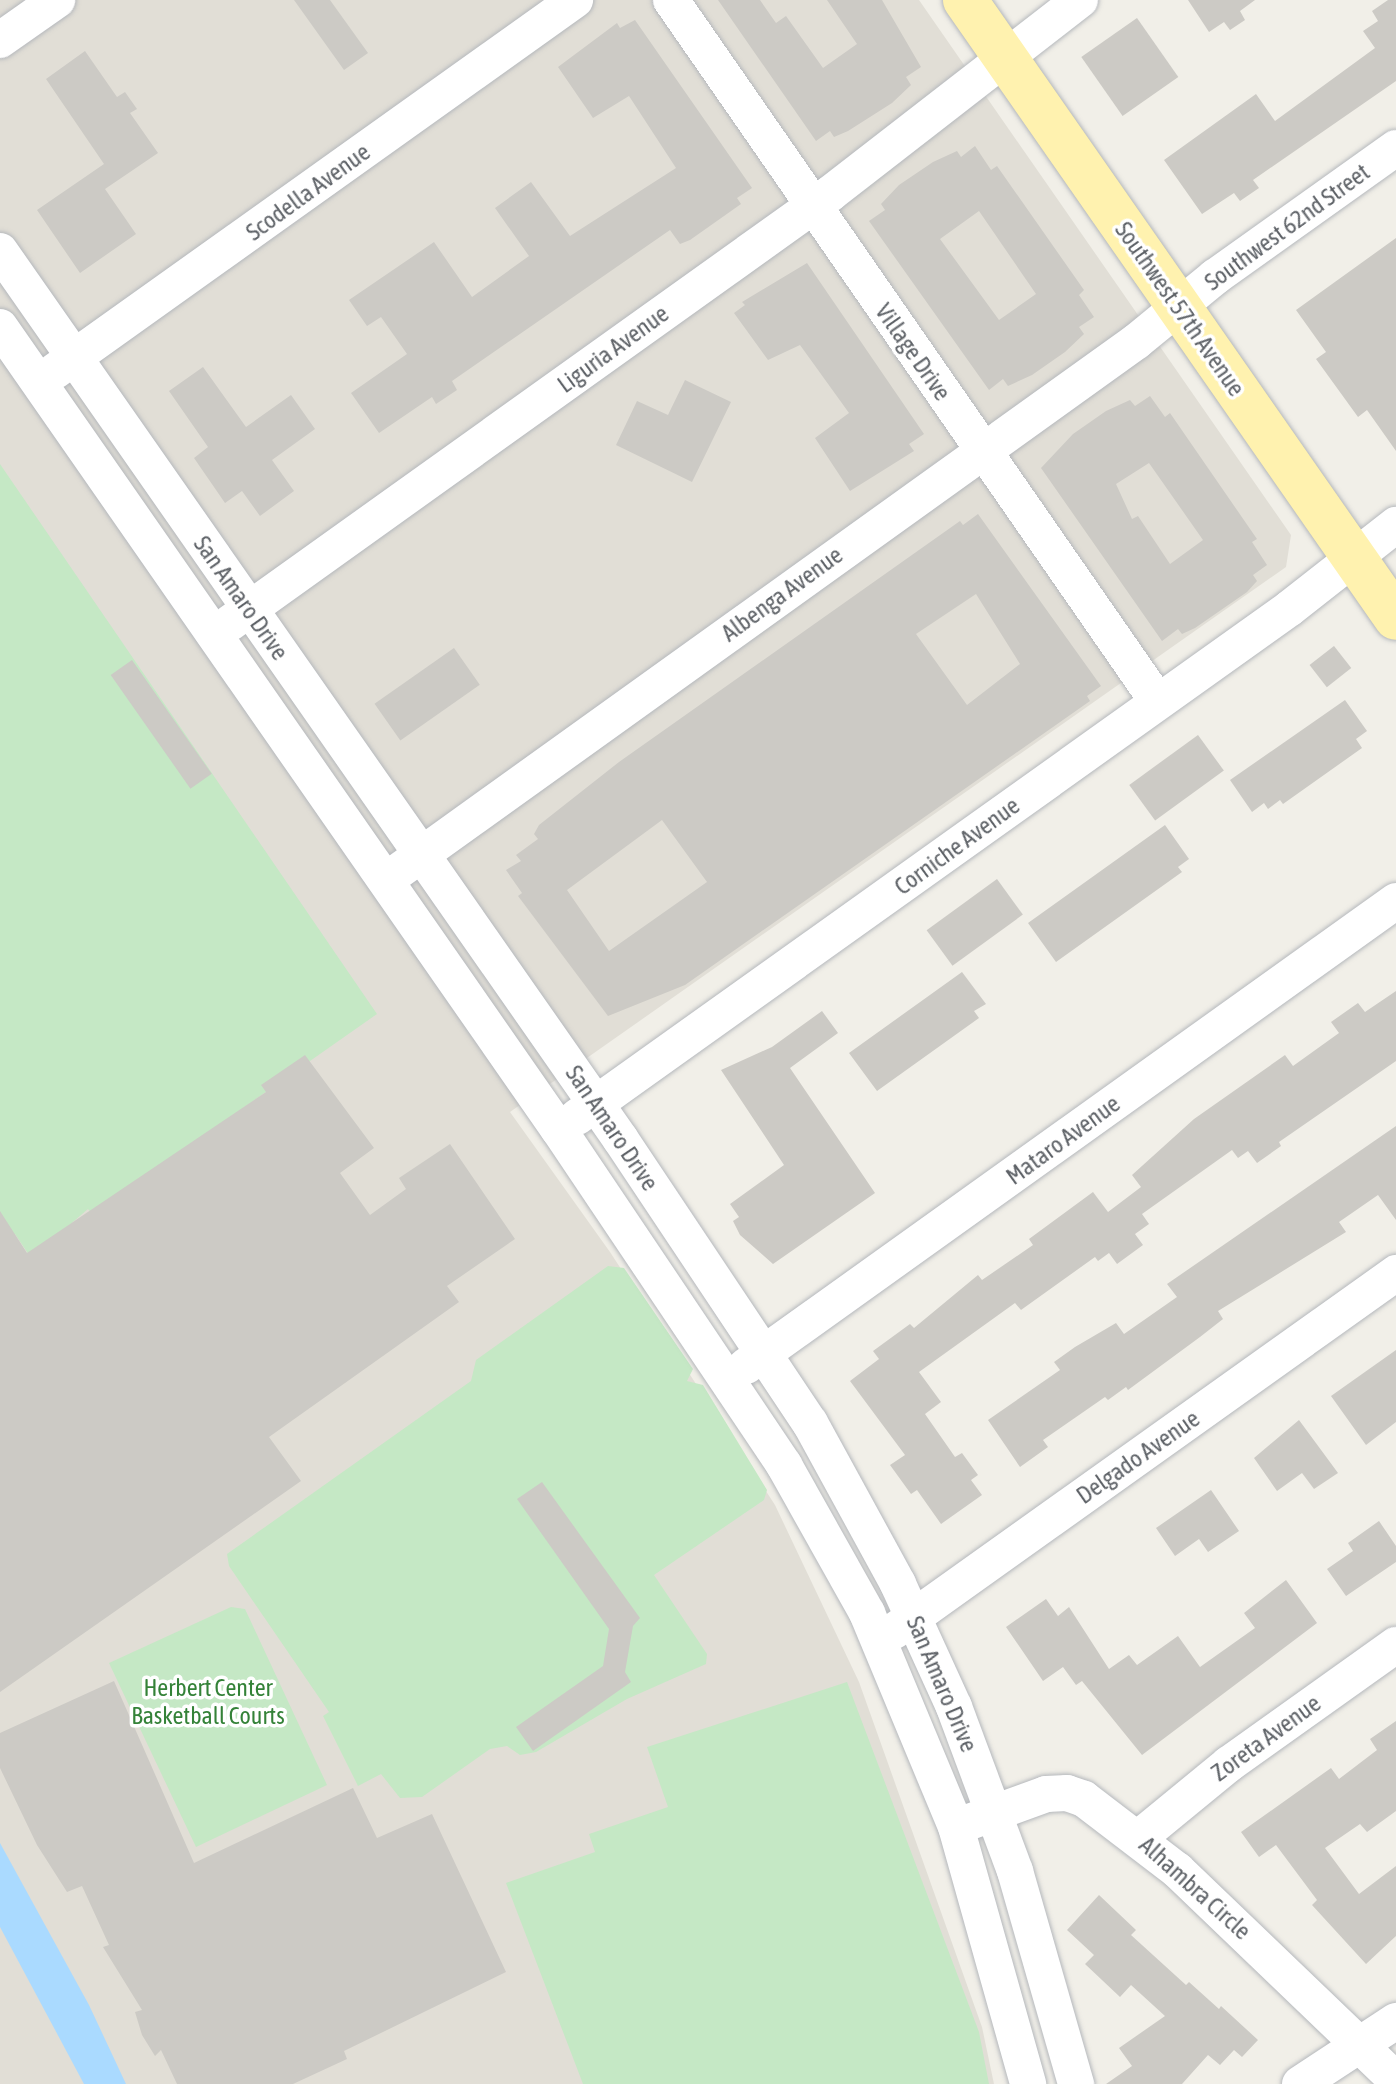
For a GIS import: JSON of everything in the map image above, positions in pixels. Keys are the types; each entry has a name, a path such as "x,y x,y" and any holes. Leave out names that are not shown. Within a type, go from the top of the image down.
{"main road":[{"name":"Southwest 57th Avenue","path":"965,0 1396,618"}],"street":[{"path":"0,40 57,0"},
{"name":"Scodella Avenue","path":"39,382 575,0"},
{"name":"Village Drive","path":"671,0 811,207 1158,702"},
{"name":"Liguria Avenue","path":"215,634 811,207 1080,0"},
{"name":"Southwest 62nd Street","path":"1180,308 1396,148"},
{"name":"San Amaro Drive","path":"0,251 596,1104 810,1423 914,1617 995,1813 1044,1961 1076,2084"},
{"name":"Albenga Avenue","path":"385,881 1180,308"},
{"name":"San Amaro Drive","path":"0,327 559,1130 728,1379 799,1490 879,1641 956,1827 1028,2084"},
{"name":"Corniche Avenue","path":"559,1130 1158,702 1396,525"},
{"name":"Mataro Avenue","path":"728,1379 1396,901"},
{"name":"Delgado Avenue","path":"879,1641 1396,1273"},
{"name":"Zoreta Avenue","path":"1140,1837 1229,1764 1396,1645"},
{"name":"Alhambra Circle","path":"956,1827 1067,1793 1140,1837 1396,2080"},
{"path":"1300,2084 1359,2042 1396,2021"}],"shaded area":[{"path":"0,0 919,0 1291,535 1286,567 510,1112 610,1252 775,1505 859,1682 982,2027 994,2084 0,2084"}],"green space":[{"path":"0,464 377,1014 92,1214 88,1209 31,1258 15,1234 0,1244"},
{"path":"608,1266 624,1268 693,1369 687,1381 703,1385 767,1490 764,1500 654,1575 707,1654 706,1664 627,1699 536,1752 520,1755 507,1746 490,1749 422,1797 400,1798 381,1774 358,1786 323,1716 329,1712 229,1566 227,1554 471,1381 476,1360"},
{"name":"Herbert Center Basketball Courts","path":"231,1607 245,1609 327,1785 196,1847 109,1663"},
{"path":"847,1682 979,2032 989,2084 583,2084 506,1883 595,1852 589,1834 668,1807 647,1747"}],"water":[{"path":"0,1843 89,2005 126,2084 84,2084 0,1927"}],"building":[{"path":"294,0 330,0 368,53 344,70"},
{"path":"718,0 760,0 776,23 786,16 823,68 857,44 827,0 882,0 921,67 906,77 911,85 892,103 848,131 834,137 830,131 816,141"},
{"path":"1188,0 1255,0 1240,11 1245,20 1230,30 1224,22 1209,32"},
{"path":"1388,0 1396,0 1396,81 1253,180 1259,188 1240,201 1234,193 1202,214 1164,160 1256,94 1275,121 1375,48 1363,31 1378,21 1372,11"},
{"path":"1137,18 1178,77 1123,116 1081,57"},
{"path":"635,20 752,188 737,198 741,204 690,240 680,244 670,230 452,381 457,390 436,404 432,397 379,433 351,393 407,354 381,317 367,326 349,300 434,242 472,297 529,256 495,208 531,182 570,236 676,168 629,96 593,118 558,67 617,23 620,28"},
{"path":"85,51 117,97 125,92 137,109 130,113 158,153 105,189 136,234 80,273 37,210 104,164 46,79"},
{"path":"975,146 991,170 997,166 1084,290 1079,295 1094,317 1079,327 1084,334 1065,352 1032,375 1008,386 1003,379 989,390 869,221 885,210 881,204 899,185 933,162 957,151 961,157","holes":["979,211 1036,294 999,320 940,239"]},
{"path":"1396,238 1396,451 1367,410 1358,417 1316,359 1326,352 1296,310"},
{"path":"807,263 924,434 909,444 914,451 850,491 815,438 849,413 800,345 768,360 734,313 745,305 742,302"},
{"path":"203,367 246,427 291,395 315,429 272,460 294,491 260,516 242,491 225,503 194,458 208,447 169,391"},
{"path":"685,380 731,402 692,482 616,445 637,401 668,415"},
{"path":"1150,396 1165,417 1170,413 1257,539 1252,542 1267,565 1253,575 1257,581 1247,592 1195,628 1182,634 1178,629 1162,641 1041,468 1073,434 1106,411 1130,400 1135,406","holes":["1149,463 1203,540 1170,564 1138,516 1132,519 1116,484"]},
{"path":"978,514 1101,686 1087,696 1090,701 685,985 608,1016 518,896 522,893 506,870 521,861 516,855 538,839 534,834 539,825 619,762 960,521 963,525","holes":["976,594 1020,664 967,705 916,634","662,820 707,882 609,951 567,890"]},
{"path":"1334,646 1351,668 1327,687 1310,665"},
{"path":"454,648 480,685 400,740 375,704"},
{"path":"132,660 212,774 190,789 111,675"},
{"path":"1345,700 1367,731 1356,739 1362,748 1283,804 1280,800 1268,809 1264,803 1252,812 1230,780"},
{"path":"1198,735 1224,771 1155,821 1129,785"},
{"path":"1165,825 1189,859 1178,867 1182,872 1056,962 1028,923"},
{"path":"997,879 1023,915 952,966 927,930"},
{"path":"962,972 986,1004 974,1011 979,1018 877,1091 849,1053"},
{"path":"1396,991 1396,1061 1279,1142 1281,1146 1257,1163 1248,1151 1238,1158 1232,1150 1142,1214 1149,1224 1135,1234 1143,1245 1117,1264 1109,1253 1098,1261 1095,1257 1021,1310 1015,1303 919,1372 941,1402 925,1414 955,1457 962,1453 978,1475 971,1480 982,1495 941,1524 917,1490 911,1494 890,1465 905,1455 850,1381 879,1359 873,1351 910,1324 914,1328 978,1275 982,1280 1033,1245 1029,1239 1093,1192 1108,1212 1141,1187 1132,1175 1194,1119 1285,1055 1293,1066 1339,1033 1331,1022 1358,1003 1365,1012"},
{"path":"822,1011 838,1033 790,1068 875,1193 773,1264 740,1235 733,1221 739,1217 730,1204 784,1165 721,1070 772,1047"},
{"path":"305,1055 374,1148 340,1173 370,1215 406,1189 399,1178 450,1144 515,1239 447,1286 459,1302 269,1437 301,1481 0,1692 0,1211 27,1253 266,1092 261,1085"},
{"path":"1396,1126 1396,1220 1378,1195 1339,1222 1346,1232 1218,1311 1223,1319 1128,1390 1126,1387 1108,1400 1105,1397 1043,1440 1048,1447 1020,1467 988,1420 1060,1370 1054,1362 1075,1347 1116,1323 1124,1334 1177,1297 1167,1284"},
{"path":"1396,1350 1396,1422 1366,1445 1331,1396"},
{"path":"1299,1420 1338,1473 1314,1489 1302,1473 1277,1491 1254,1458"},
{"path":"542,1482 640,1618 633,1626 625,1672 631,1682 533,1751 516,1727 603,1666 609,1629 517,1499"},
{"path":"1211,1490 1239,1531 1208,1552 1199,1539 1175,1556 1156,1528"},
{"path":"1379,1521 1396,1546 1396,1562 1346,1596 1327,1569 1353,1551 1348,1543"},
{"path":"1286,1580 1317,1623 1142,1755 1082,1681 1076,1685 1063,1667 1043,1681 1006,1627 1046,1599 1058,1616 1069,1607 1109,1669 1129,1655 1137,1665 1178,1636 1200,1667 1255,1628 1244,1613"},
{"path":"114,1681 194,1863 353,1788 377,1838 432,1814 506,1972 344,2051 347,2059 293,2084 177,2084 161,2050 155,2056 142,2035 135,2012 142,2010 103,1947 109,1945 82,1886 67,1892 37,1845 0,1768 0,1733"},
{"path":"1396,1721 1396,1811 1367,1832 1360,1824 1325,1848 1359,1894 1396,1866 1396,1936 1366,1964 1312,1905 1317,1900 1276,1845 1259,1857 1241,1832 1331,1768 1339,1779 1377,1750 1370,1739"},
{"path":"1099,1895 1136,1930 1131,1935 1186,1985 1189,1982 1219,2009 1221,2006 1258,2040 1242,2057 1234,2050 1220,2065 1208,2055 1182,2084 1106,2084 1132,2066 1119,2048 1165,2016 1131,1985 1120,1997 1085,1964 1094,1955 1067,1930"}]}
